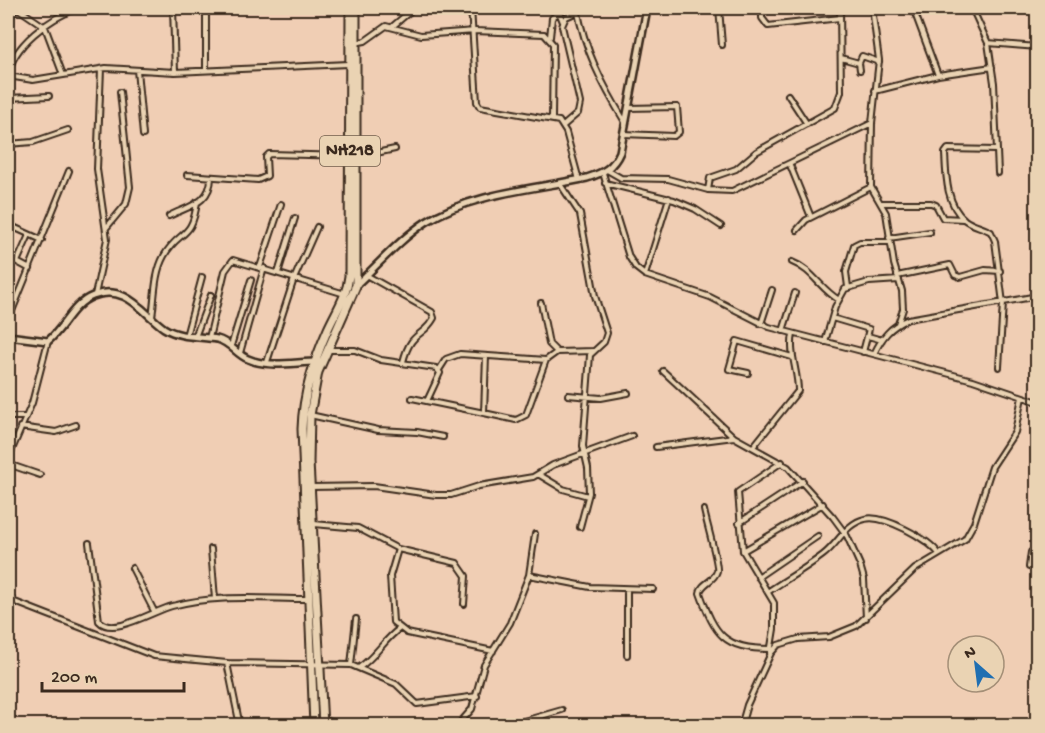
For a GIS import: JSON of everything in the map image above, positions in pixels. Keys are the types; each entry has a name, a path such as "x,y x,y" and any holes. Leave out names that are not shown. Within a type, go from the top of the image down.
{"highway":[{"name":"NH218","path":"309,495 311,486 310,415 318,362 356,286 350,8"},
{"name":"NH218","path":"314,726 307,599 310,509 302,452 302,420 318,362 346,294 351,248 353,157 348,64 356,8"},
{"name":"NH218","path":"310,509 314,524 322,722"}],"main road":[{"path":"346,294 412,232 443,213 486,199 579,180 605,171 617,159 646,8"},
{"path":"8,336 48,341 75,309 95,295 126,298 135,302 164,328 186,336 225,342 246,359 267,362 318,362"}],"street":[{"path":"8,17 17,8 45,27 63,75"},
{"path":"62,8 66,13"},
{"path":"78,8 45,27 13,57 8,76 33,80 101,69 175,72 348,64"},
{"path":"173,8 175,72"},
{"path":"206,8 206,70"},
{"path":"393,26 414,8"},
{"path":"471,8 475,31 477,102 480,107 526,117 552,118 563,126 579,180"},
{"path":"718,8 722,45"},
{"path":"762,8 762,18 768,26 840,18"},
{"path":"708,190 710,178 736,169 756,152 827,114 839,102 840,8"},
{"path":"872,8 879,62 872,123 872,187 887,218 904,300 898,324"},
{"path":"913,8 938,75"},
{"path":"972,8 988,43 992,68 998,173"},
{"path":"563,22 577,10 587,51 596,72 625,122"},
{"path":"552,118 554,53 550,37 552,18 559,12 580,103 578,113 563,126"},
{"path":"352,42 365,41 386,26 421,35 475,31 544,34 550,37"},
{"path":"988,43 1038,47"},
{"path":"860,70 859,63 862,56 879,62"},
{"path":"841,58 859,63"},
{"path":"875,91 938,75 992,68"},
{"path":"95,295 105,251 106,228 97,169 101,69"},
{"path":"137,70 143,135"},
{"path":"106,228 126,204 130,187 120,92"},
{"path":"788,95 807,124"},
{"path":"8,98 49,96"},
{"path":"623,134 674,136 679,132 677,107 628,108"},
{"path":"872,123 743,188 719,192 668,179 616,177 605,171 605,183 629,256 645,275 710,297 760,324 972,380 1038,402"},
{"path":"8,144 33,142 68,130"},
{"path":"187,175 262,179 267,176 266,157 272,153 353,157 395,149"},
{"path":"964,219 949,193 946,151 996,150"},
{"path":"790,165 811,217"},
{"path":"8,321 69,171"},
{"path":"169,216 208,195 211,177"},
{"path":"605,183 686,204 721,226"},
{"path":"412,398 491,416 522,419 526,415 546,360 557,352 592,351 604,342 607,333 596,296 580,214 560,184"},
{"path":"797,230 802,222 872,187"},
{"path":"645,275 669,198"},
{"path":"152,317 161,261 172,245 194,224 197,202"},
{"path":"881,203 931,203 936,205 943,218 964,219 991,232 1000,271 1003,303 999,367"},
{"path":"240,353 281,204"},
{"path":"278,273 295,218"},
{"path":"11,226 42,240"},
{"path":"267,362 294,279 317,227"},
{"path":"825,342 839,300 848,287 847,266 854,245 860,242 890,240 930,232"},
{"path":"29,235 17,262 30,269"},
{"path":"209,338 229,263 239,260 346,294"},
{"path":"792,262 809,270 825,291 839,300"},
{"path":"848,287 950,265 955,274 960,277 985,270 1000,271"},
{"path":"366,275 432,312 432,322 411,341 403,362"},
{"path":"186,336 202,277"},
{"path":"231,346 251,280"},
{"path":"760,324 772,290"},
{"path":"783,331 795,293"},
{"path":"195,337 210,295"},
{"path":"874,354 882,339 898,324 925,315 1038,297"},
{"path":"541,303 549,344 557,352"},
{"path":"832,318 869,328 863,352"},
{"path":"753,447 797,395 798,386 790,350 793,334"},
{"path":"868,336 882,339"},
{"path":"8,459 20,426 32,403 48,341"},
{"path":"748,373 729,369 737,341 793,357"},
{"path":"326,350 355,350 381,360 439,370"},
{"path":"580,527 588,496 588,468 584,452 586,397 592,351"},
{"path":"427,401 439,378 439,370 446,359 455,355 546,360"},
{"path":"484,413 486,356"},
{"path":"663,371 734,437 782,462 823,504 844,531 864,579 866,618"},
{"path":"568,394 600,398 628,393"},
{"path":"741,726 747,705 769,658 778,645 798,639 829,637 856,626 903,579 939,554 956,546 971,531 992,467 1015,432 1022,397"},
{"path":"310,415 378,430 421,432 443,437"},
{"path":"8,417 25,417"},
{"path":"20,426 56,432 76,425"},
{"path":"311,486 374,486 451,495 538,474 584,452 632,436"},
{"path":"656,447 734,437"},
{"path":"769,658 775,611 769,591 743,551 739,523 739,490 782,462"},
{"path":"8,464 40,475"},
{"path":"538,474 563,489 588,496"},
{"path":"739,523 803,481"},
{"path":"743,551 823,504"},
{"path":"704,510 718,568 713,578 700,588 709,616 727,642 741,648 770,649"},
{"path":"769,591 823,555 844,531 864,519 873,519 920,536 939,554"},
{"path":"314,524 358,528 398,549 457,563 466,576 464,604"},
{"path":"458,726 472,709 484,665 507,631 529,575 535,534"},
{"path":"758,577 819,536"},
{"path":"89,543 99,621 102,624 121,626 154,611 181,603 215,599 307,599"},
{"path":"211,549 215,599"},
{"path":"398,549 390,585 393,621 399,629 407,633 493,651"},
{"path":"1029,567 1032,550 1038,549"},
{"path":"132,568 154,611"},
{"path":"529,575 590,587 653,589"},
{"path":"627,589 627,655"},
{"path":"8,596 15,602 154,656 228,663 351,665 396,684 417,704 477,696"},
{"path":"351,665 356,619"},
{"path":"360,668 374,657 384,640 399,629"},
{"path":"228,663 240,726"},
{"path":"506,726 562,710"},
{"path":"322,722 401,726"}]}
